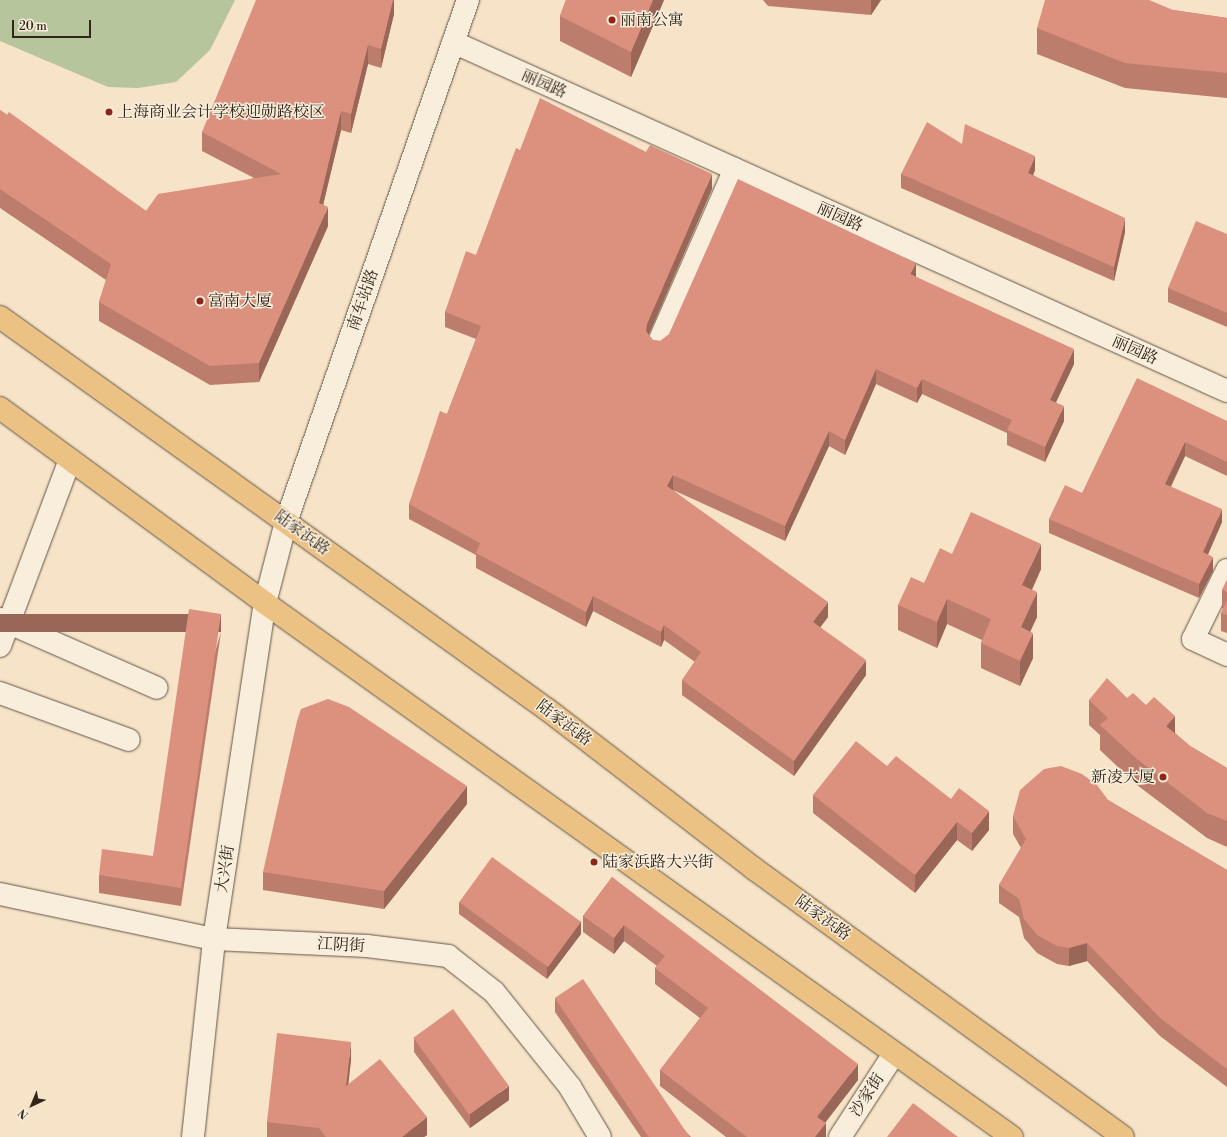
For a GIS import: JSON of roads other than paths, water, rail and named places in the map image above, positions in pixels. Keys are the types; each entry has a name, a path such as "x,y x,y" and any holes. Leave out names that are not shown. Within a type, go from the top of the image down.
{"main road":[{"name":"陆家浜路","path":"0,317 548,710 753,868 1123,1137"},
{"path":"0,408 265,603 1012,1137"}],"street":[{"name":"南车站路","path":"265,603 286,522 468,0"},
{"name":"丽园路","path":"453,42 1227,391"},
{"path":"658,344 735,170"},
{"path":"0,646 4,620 70,460"},
{"path":"1227,570 1193,638 1227,655"},
{"name":"大兴街","path":"192,1137 214,939 265,603"},
{"path":"4,620 157,688"},
{"path":"0,693 129,740"},
{"name":"江阴街","path":"0,894 214,939 367,946 448,956 494,992 570,1087 600,1137"},
{"name":"沙家街","path":"840,1137 894,1054"}],"place":[{"name":"丽南公寓","path":"612,20"},
{"name":"上海商业会计学校迎勋路校区","path":"109,112"},
{"name":"富南大厦","path":"200,301"},
{"name":"新凌大厦","path":"1163,777"},
{"name":"陆家浜路大兴街","path":"594,862"}]}
